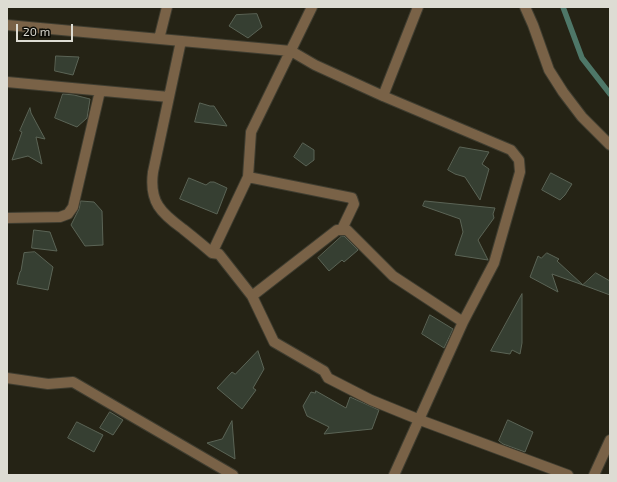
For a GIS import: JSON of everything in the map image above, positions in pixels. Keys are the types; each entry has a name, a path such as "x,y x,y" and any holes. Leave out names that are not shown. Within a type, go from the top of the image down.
{"street":[{"path":"159,39 167,7"},
{"path":"212,253 248,177 251,132 312,7"},
{"path":"383,96 418,7"},
{"path":"525,7 549,70 582,117 610,145"},
{"path":"7,25 291,51 315,65 383,96 511,150 519,160 520,172 494,264 463,322 394,475"},
{"path":"181,41 152,181 155,197 158,206 164,215 212,253 219,254 252,296 274,342 324,371 328,378 371,400 420,420 568,475"},
{"path":"7,82 169,97"},
{"path":"7,218 60,217 68,214 72,207 100,91"},
{"path":"248,177 352,198 354,204 342,229"},
{"path":"252,296 337,230 342,229 347,230 393,276 463,322"},
{"path":"8,380 48,384 73,382 233,475"},
{"path":"594,475 610,440"}],"building":[{"path":"257,14 262,27 248,38 229,26 236,15"},
{"path":"56,56 79,57 73,75 55,71"},
{"path":"63,94 90,99 87,118 77,127 55,118"},
{"path":"200,103 214,106 227,126 195,122"},
{"path":"30,108 31,113 45,139 36,137 42,164 28,156 12,160 22,132 20,131"},
{"path":"303,143 314,150 314,160 306,166 294,157"},
{"path":"460,147 489,152 482,164 489,169 480,200 465,177 448,170"},
{"path":"551,173 572,184 560,200 542,190"},
{"path":"189,178 206,185 210,182 214,182 227,188 217,214 180,199"},
{"path":"81,201 94,202 102,211 103,245 85,246 71,225 79,209"},
{"path":"425,201 495,208 493,214 494,218 478,240 488,260 455,255 463,232 460,219 423,206"},
{"path":"34,230 50,232 57,251 32,248"},
{"path":"342,236 344,236 358,250 344,262 342,260 329,271 318,258"},
{"path":"35,252 53,267 48,290 17,284 24,253"},
{"path":"547,253 559,259 557,261 583,285 552,274 558,292 530,277 538,256 541,258"},
{"path":"596,273 610,281 610,295 583,285"},
{"path":"522,294 522,343 520,354 512,350 510,354 491,351"},
{"path":"430,315 453,329 444,348 422,334"},
{"path":"258,351 264,369 253,388 256,390 242,409 217,388 232,372 235,374"},
{"path":"316,391 346,408 350,397 379,410 372,429 324,434 329,427 307,416 303,406 311,392 315,393"},
{"path":"110,412 123,420 113,435 100,428"},
{"path":"508,420 533,432 525,452 503,444 499,441"},
{"path":"232,421 235,459 207,443 222,439"},
{"path":"77,422 103,435 94,452 68,438"}],"waterway":[{"path":"563,7 582,58 610,94"}]}
